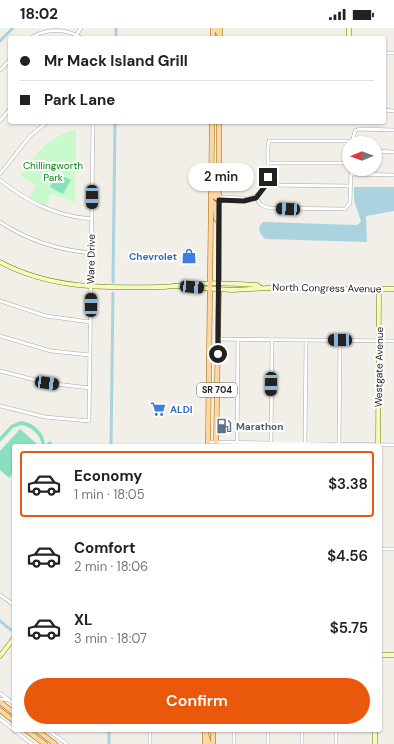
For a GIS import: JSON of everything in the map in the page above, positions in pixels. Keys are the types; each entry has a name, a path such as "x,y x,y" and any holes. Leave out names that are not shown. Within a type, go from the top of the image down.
{"main road":[{"name":"SR 704","path":"208,444 212,124"},
{"name":"SR 704","path":"216,444 220,124"},
{"path":"211,172 214,175 215,197 219,198"},
{"path":"211,201 215,204 216,218 219,223"},
{"path":"0,700 12,710"},
{"path":"0,710 12,719"},
{"path":"29,732 45,744"},
{"path":"40,732 55,744"},
{"path":"205,732 205,744"},
{"path":"206,732 209,744"},
{"path":"213,732 213,744"}],"street":[{"path":"34,36 40,32 55,28 77,34 81,28"},
{"path":"0,70 8,62"},
{"path":"0,121 8,111"},
{"path":"0,174 30,137 45,124"},
{"name":"Ware Drive","path":"0,406 45,417 89,421 93,124"},
{"path":"354,136 355,130 359,129 394,130"},
{"path":"219,198 246,200 256,198 266,185 269,140 342,142"},
{"path":"382,152 394,152"},
{"path":"268,162 342,163"},
{"path":"382,175 394,175"},
{"path":"256,198 261,205 269,208 343,210 348,207 350,203 351,176"},
{"path":"0,180 20,195 43,208 70,217 92,220"},
{"path":"266,185 351,186"},
{"path":"0,222 44,244 91,253"},
{"path":"0,262 23,273 48,281 91,287 173,286"},
{"name":"North Congress Avenue","path":"173,286 178,284 210,282 257,285 261,288"},
{"name":"North Congress Avenue","path":"173,286 219,290 253,290 261,288 394,289"},
{"name":"Westgate Avenue","path":"378,444 379,289"},
{"path":"0,300 46,316 90,322"},
{"path":"0,336 38,348 90,355"},
{"path":"218,339 394,341"},
{"path":"237,444 238,339"},
{"path":"271,444 272,340"},
{"path":"305,444 306,340"},
{"path":"339,444 340,340"},
{"path":"0,372 47,383 90,388"},
{"path":"208,444 216,444"},
{"path":"382,445 394,445"},
{"path":"382,549 394,549"},
{"path":"0,595 12,604"},
{"path":"0,656 12,641"},
{"path":"382,655 394,655"},
{"path":"0,693 12,702"},
{"path":"0,700 9,700"},
{"path":"0,719 12,728"},
{"path":"16,732 32,744"},
{"path":"21,736 24,732"},
{"path":"51,732 67,744"},
{"path":"150,732 150,744"},
{"path":"234,732 234,744"},
{"path":"268,732 268,744"},
{"path":"302,732 302,744"},
{"path":"336,732 336,744"},
{"path":"375,732 375,744"}],"green space":[{"name":"Chillingworth Park","path":"76,130 75,202 51,194 46,206 29,197 36,186 20,175 38,153 51,141 58,136"},
{"path":"57,173 71,180 63,194 50,187"},
{"path":"21,421 34,426 43,436 45,444 42,444 40,438 35,432 21,425 13,428 0,442 0,437 11,425"},
{"path":"20,429 37,444 12,444 12,474 9,478 0,470 0,451"}],"water":[{"path":"354,187 394,187 394,211 366,216 367,242 265,239 260,233 259,227 263,222 357,225 361,222 354,200"}],"waterway":[{"path":"0,41 13,28"},
{"path":"116,28 116,36"},
{"path":"113,282 115,124"},
{"path":"111,444 113,293"},
{"path":"0,621 11,630"},
{"path":"109,732 109,744"}],"place":[{"name":"Chevrolet","path":"189,256"},
{"name":"ALDI","path":"158,409"},
{"name":"Marathon","path":"224,426"}],"route":[{"path":"218,354 219,200 244,201 256,198 260,194 263,186 266,185 268,177"}]}
